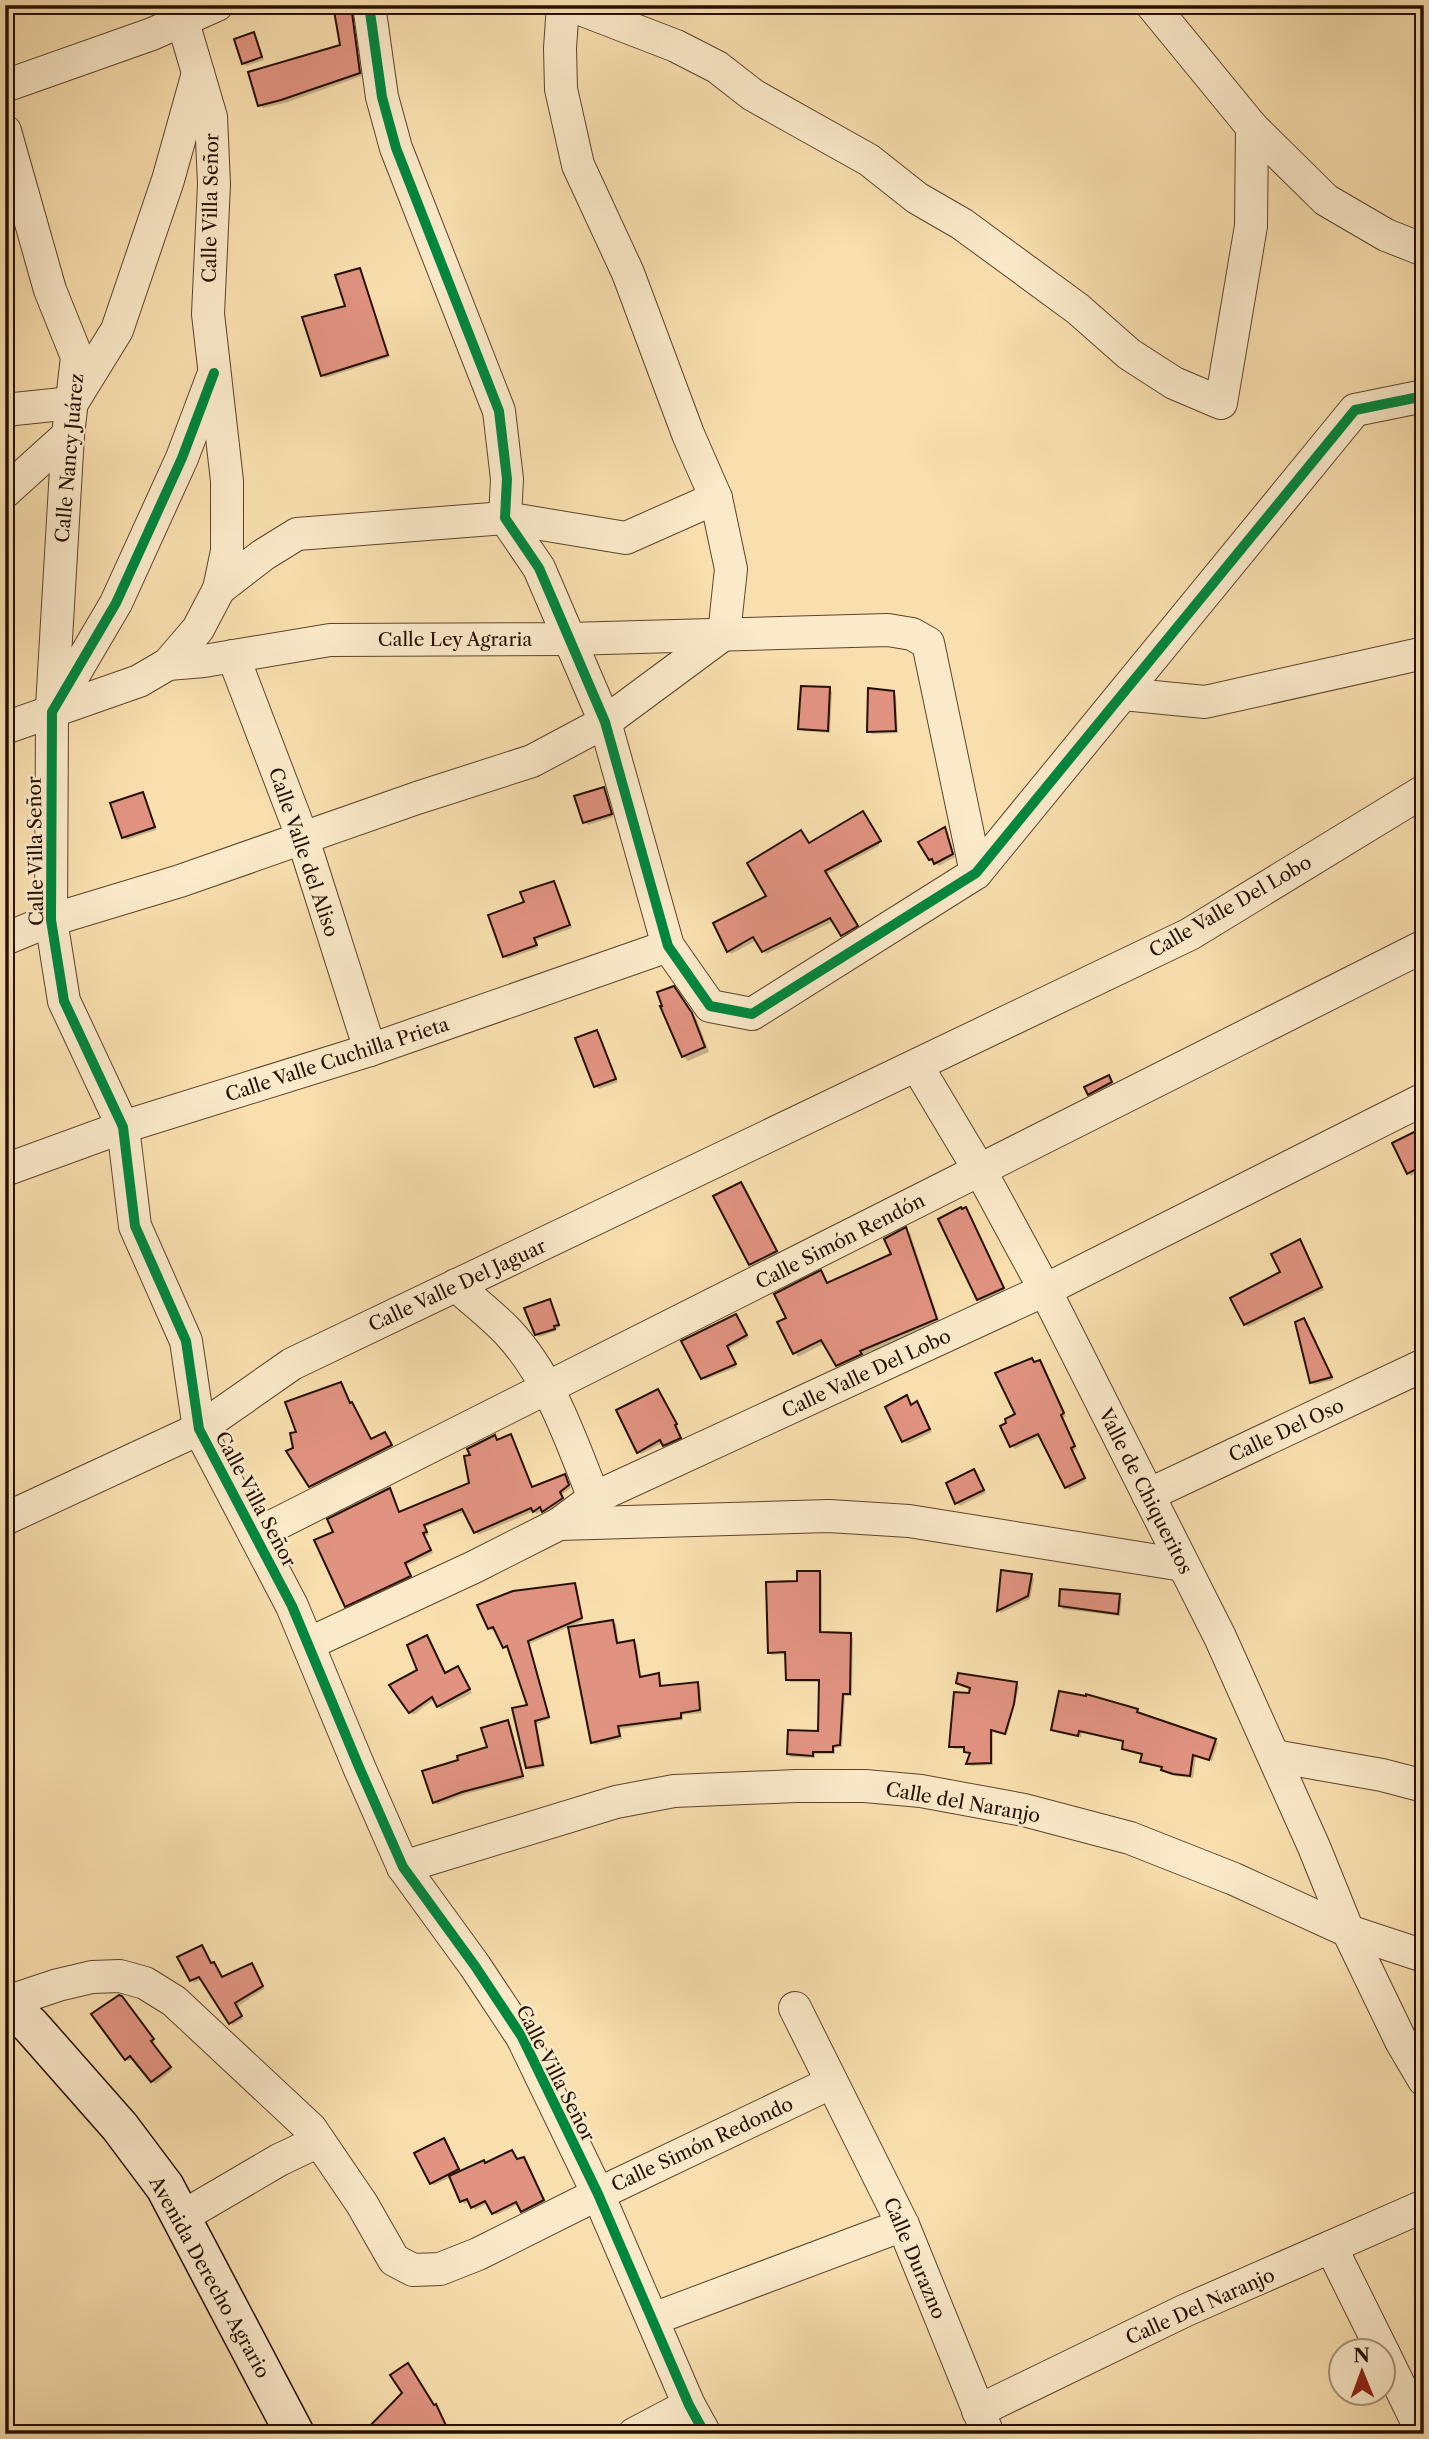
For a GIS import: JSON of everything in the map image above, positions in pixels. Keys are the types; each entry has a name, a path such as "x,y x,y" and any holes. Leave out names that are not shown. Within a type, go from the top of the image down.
{"street":[{"path":"5,86 185,13 217,5"},
{"path":"369,5 382,97 396,148 499,411 507,479 505,518 539,568 605,722 668,946 710,1006 752,1014 976,873 1355,410 1420,395"},
{"path":"5,939 51,919 180,881 416,798 532,761 605,722 724,635 732,569 716,498 688,434 628,273 578,165 561,89 563,5"},
{"path":"570,5 676,46 707,62 753,95 869,160 917,198 962,224 1078,309 1129,354 1174,383 1221,402 1251,226 1252,127"},
{"path":"1152,5 1252,127 1326,200 1386,235 1424,250"},
{"name":"Calle Villa Señor","path":"168,663 198,629 219,589 227,551 226,481 208,314 214,184 211,117 185,13"},
{"path":"5,410 72,403 117,330 168,180 198,71"},
{"name":"Calle Nancy Juárez","path":"5,131 50,290 77,357 68,435 52,712"},
{"name":"Calle Villa Señor","path":"214,373 182,458 116,603 52,712 51,919 64,1001 123,1127 135,1226 186,1341 200,1429 292,1606 403,1867 475,1966 522,2037 598,2194 689,2405 705,2434"},
{"path":"5,492 68,435"},
{"path":"219,589 263,555 297,534 505,518 626,538 716,498"},
{"name":"Calle Ley Agraria","path":"168,663 233,656 330,640 569,639 888,630 912,634 928,643 976,873"},
{"path":"1123,694 1205,702 1424,653"},
{"name":"Calle Valle del Aliso","path":"233,656 303,839 370,1050"},
{"path":"5,728 139,681 168,663"},
{"name":"Calle Valle Del Lobo","path":"917,1066 1190,934 1424,791"},
{"name":"Calle Valle Cuchilla Prieta","path":"5,1170 123,1127 370,1050 668,946"},
{"name":"Calle Simón Rendón","path":"255,1535 1424,946"},
{"name":"Valle de Chiqueritos","path":"917,1066 980,1170 1045,1290 1220,1637 1348,1931 1401,2041 1424,2080"},
{"name":"Calle Valle Del Jaguar","path":"5,1520 200,1429 292,1364 917,1066"},
{"name":"Calle Valle Del Lobo","path":"308,1644 474,1567 559,1524 594,1498 1045,1290 1424,1099"},
{"path":"456,1286 509,1333 546,1388 559,1411 594,1498"},
{"name":"Calle Del Oso","path":"1148,1495 1424,1365"},
{"path":"559,1524 829,1516 909,1521 1183,1565"},
{"path":"1274,1756 1382,1775 1424,1786"},
{"name":"Calle del Naranjo","path":"403,1867 616,1802 674,1791 726,1787 865,1786 920,1791 1024,1810 1130,1838 1234,1879 1348,1931 1424,1956"},
{"name":"Calle Simón Redondo","path":"6,2002 92,1977 120,1976 145,1983 174,2001 311,2129 362,2204 394,2260 413,2270 440,2269 478,2254 820,2088 833,2086"},
{"name":"Avenida Derecho Agrario","path":"6,2002 120,2127 165,2187 295,2434"},
{"name":"Calle Durazno","path":"795,2008 903,2225 983,2423"},
{"path":"180,2218 267,2167 319,2141"},
{"name":"Calle Del Naranjo","path":"983,2423 1184,2311 1424,2206"},
{"path":"653,2319 903,2225"},
{"path":"1331,2247 1376,2338"},
{"path":"1398,2383 1423,2434"},
{"path":"634,2434 689,2405"}],"building":[{"path":"333,5 351,5 360,73 258,106 248,72 340,45"},
{"path":"254,32 262,57 242,64 234,39"},
{"path":"360,268 388,355 321,376 302,317 345,306 335,275"},
{"path":"801,686 830,687 828,731 798,729"},
{"path":"868,688 894,691 896,731 867,732"},
{"path":"604,787 612,814 583,823 574,796"},
{"path":"143,792 155,827 122,838 110,803"},
{"path":"863,811 881,841 825,871 858,926 841,936 830,918 762,952 753,937 727,952 713,923 766,896 747,863 801,830 809,843"},
{"path":"945,827 953,854 934,864 918,842"},
{"path":"554,881 570,925 534,938 537,945 503,957 488,915 524,902 520,892"},
{"path":"674,986 692,1013 705,1047 682,1057 660,1006 657,992"},
{"path":"597,1030 616,1079 594,1087 575,1038"},
{"path":"1109,1075 1112,1082 1088,1095 1084,1087"},
{"path":"1424,1127 1424,1165 1407,1174 1392,1143"},
{"path":"741,1182 777,1251 749,1265 713,1196"},
{"path":"966,1207 1004,1288 977,1300 938,1219"},
{"path":"906,1227 937,1319 860,1351 862,1354 836,1366 821,1340 793,1354 777,1322 786,1318 774,1294 821,1270 827,1283 891,1254 884,1239"},
{"path":"1300,1239 1322,1287 1244,1325 1230,1298 1280,1272 1271,1254"},
{"path":"550,1299 559,1325 554,1326 555,1329 535,1335 524,1308"},
{"path":"736,1314 747,1335 727,1346 736,1364 701,1379 681,1341"},
{"path":"1304,1318 1332,1377 1310,1383 1295,1322"},
{"path":"1032,1358 1034,1362 1040,1360 1064,1413 1061,1415 1075,1446 1071,1448 1085,1478 1065,1488 1038,1434 1010,1447 1000,1426 1006,1423 1005,1419 1015,1414 995,1373"},
{"path":"341,1382 371,1439 385,1432 392,1445 309,1487 286,1451 293,1448 290,1433 296,1432 285,1402"},
{"path":"658,1389 677,1424 675,1425 681,1438 663,1446 660,1440 637,1453 616,1410"},
{"path":"907,1395 911,1405 917,1401 930,1429 902,1442 885,1407"},
{"path":"511,1434 532,1487 565,1474 569,1485 560,1492 563,1498 542,1512 540,1507 533,1512 531,1508 474,1533 462,1509 424,1525 427,1532 423,1533 431,1550 405,1563 411,1576 345,1607 314,1540 333,1532 327,1519 390,1488 399,1512 469,1483 464,1456 470,1455 467,1449 495,1435 497,1440"},
{"path":"974,1469 984,1490 955,1504 946,1483"},
{"path":"1001,1570 1032,1574 1028,1596 997,1611"},
{"path":"797,1571 820,1571 820,1632 851,1633 850,1694 843,1694 840,1745 833,1746 833,1752 813,1752 813,1756 787,1754 788,1730 818,1731 819,1680 786,1680 785,1652 768,1653 766,1582 797,1581"},
{"path":"575,1583 582,1618 528,1641 549,1717 535,1721 543,1765 526,1768 512,1708 527,1705 507,1646 503,1648 493,1627 488,1629 477,1605 513,1591"},
{"path":"1060,1589 1120,1594 1118,1614 1059,1606"},
{"path":"613,1620 617,1643 634,1640 640,1677 659,1673 660,1686 698,1682 700,1710 681,1713 681,1718 618,1726 620,1736 591,1743 568,1627"},
{"path":"427,1635 445,1673 458,1666 470,1689 437,1707 432,1697 409,1713 389,1685 417,1670 407,1645"},
{"path":"958,1673 1017,1682 1005,1734 991,1730 991,1763 966,1764 970,1753 964,1752 964,1747 949,1747 954,1692 969,1693 970,1688 956,1683"},
{"path":"1059,1691 1086,1694 1138,1709 1137,1712 1216,1739 1209,1760 1193,1755 1190,1776 1173,1774 1161,1770 1162,1767 1140,1762 1142,1754 1122,1749 1123,1741 1079,1731 1078,1736 1051,1730"},
{"path":"508,1720 523,1776 462,1792 433,1803 422,1771 458,1760 457,1756 487,1747 481,1728"},
{"path":"202,1945 222,1977 252,1963 263,1986 235,2003 242,2016 229,2024 199,1977 190,1981 177,1957"},
{"path":"119,1995 154,2039 151,2041 171,2067 151,2082 130,2056 125,2060 91,2014"},
{"path":"444,2138 459,2169 430,2184 414,2153"},
{"path":"512,2150 517,2159 524,2157 544,2200 521,2212 516,2202 492,2214 485,2201 471,2208 467,2199 460,2202 449,2176"},
{"path":"408,2363 434,2405 436,2404 450,2434 362,2434 402,2393 390,2375"}],"cycle path":[{"path":"369,5 382,97 396,148 499,411 507,479 505,518 539,568 605,722 668,946 710,1006 752,1014 976,873 1355,410 1424,396"},
{"path":"214,373 182,458 116,603 52,712 51,920 64,1001 123,1127 135,1226 186,1341 199,1429 292,1606 403,1867 475,1966 522,2037 598,2194 689,2405 705,2434"}]}
